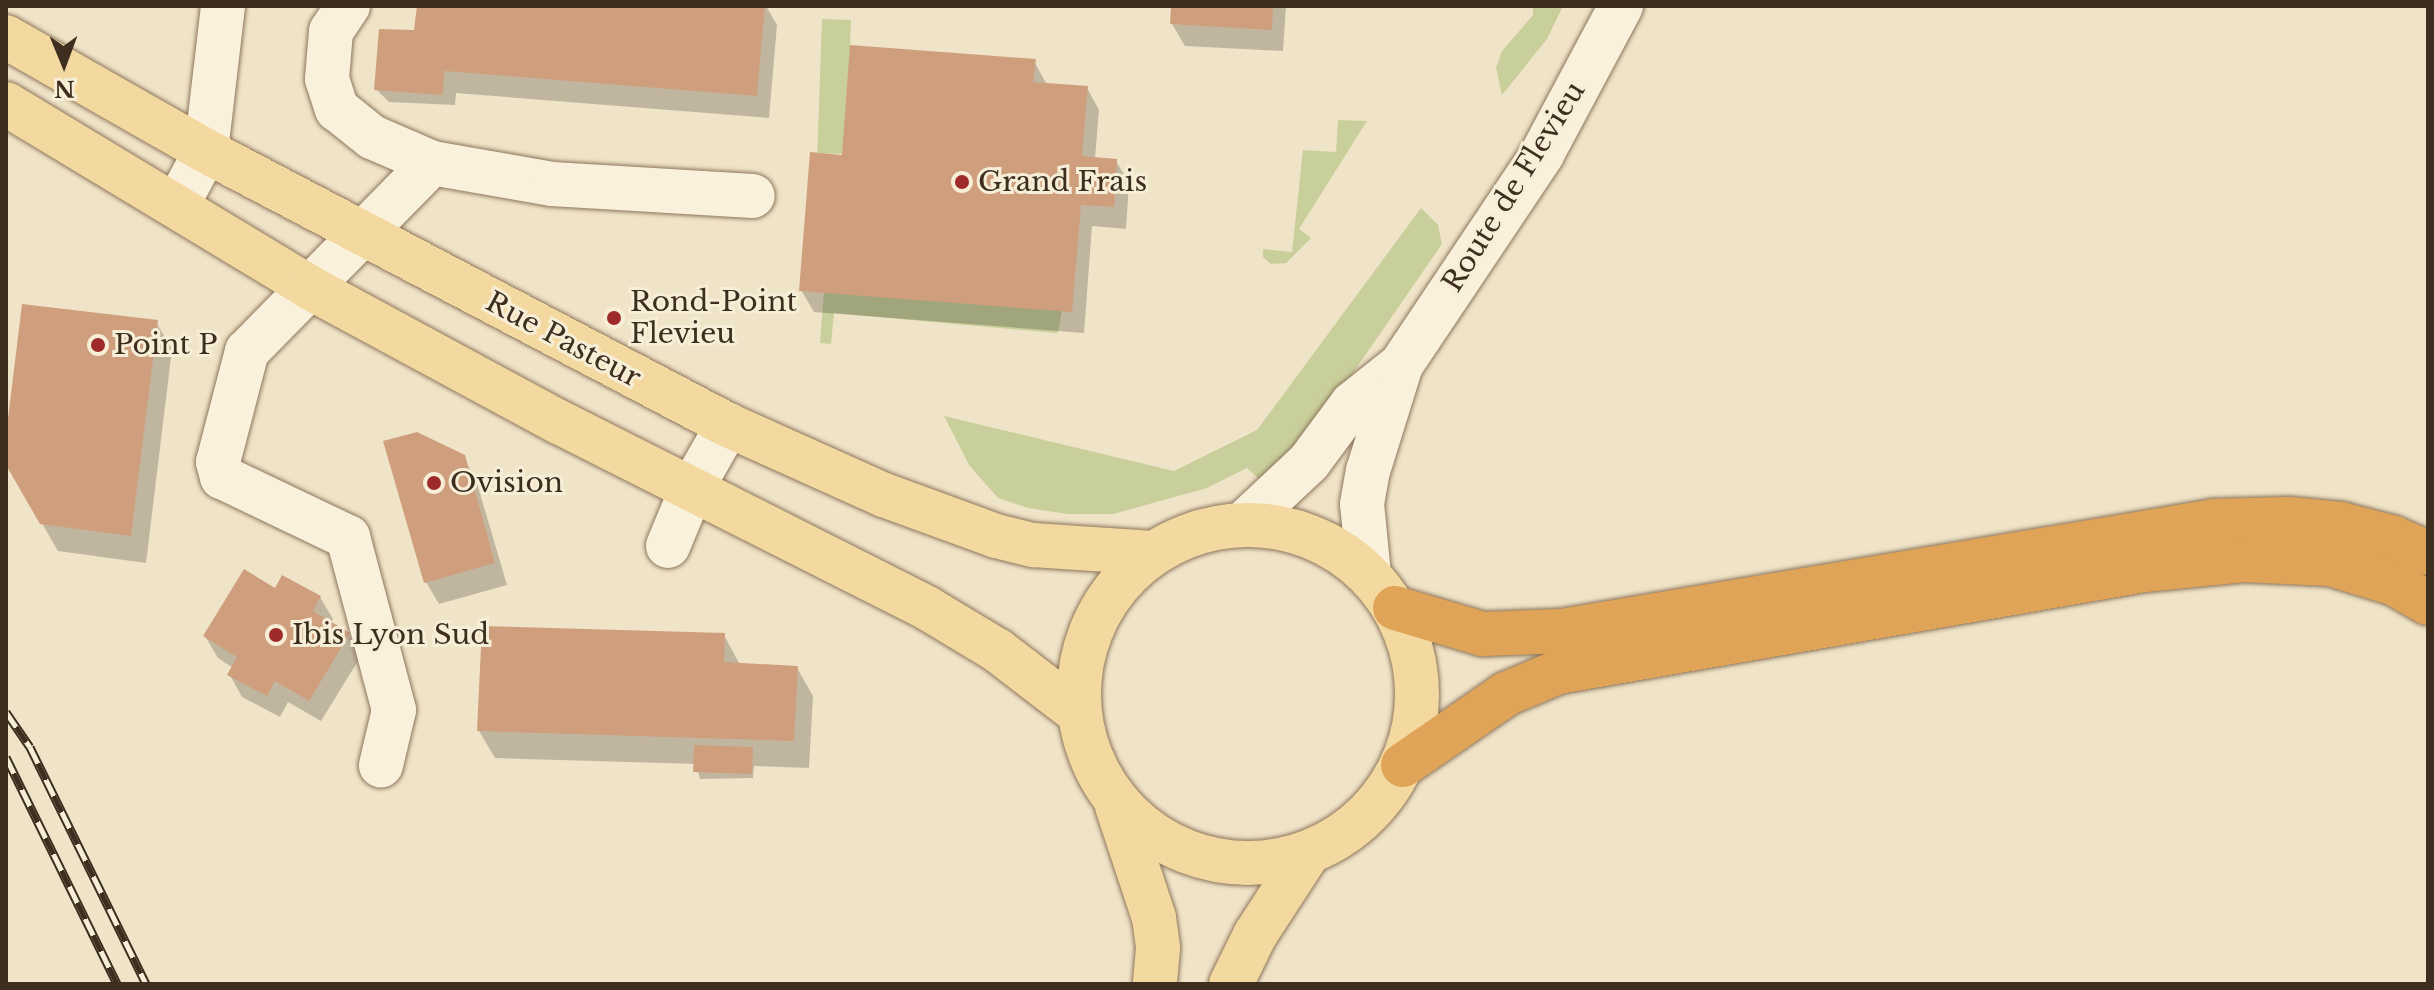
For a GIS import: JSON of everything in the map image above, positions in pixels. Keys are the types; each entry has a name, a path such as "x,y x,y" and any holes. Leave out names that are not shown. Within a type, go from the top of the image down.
{"highway":[{"path":"1395,608 1483,634 1562,631 2168,527 2228,520 2288,519 2341,524 2394,538 2428,553"},
{"path":"1403,765 1506,694 1558,672 2144,570 2244,560 2330,564 2393,583 2428,603"}],"main road":[{"name":"Rue Pasteur","path":"6,37 206,151 728,425 884,495 996,536 1033,545 1153,553"},
{"path":"6,104 309,287 559,422 927,608 997,650 1079,713"},
{"path":"1113,797 1152,834 1201,857 1255,863 1309,852 1332,842 1373,809 1403,765 1415,727 1418,686 1415,659 1395,608 1369,575 1347,556 1297,531 1242,525 1195,533 1153,553 1129,573 1094,623 1079,682 1079,713 1096,770 1113,797 1154,918 1158,948 1155,984"},
{"path":"1231,984 1255,935 1309,852"}],"street":[{"path":"177,205 206,151 223,6"},
{"path":"348,6 331,31 327,79 337,109 372,137 432,163 552,184 753,196"},
{"name":"Route de Flevieu","path":"1369,575 1362,504 1368,471 1401,365 1542,154 1621,6"},
{"path":"381,765 394,710 348,537 222,477 218,462 247,351 432,163"},
{"name":"Route de Flevieu","path":"1242,525 1309,462 1352,404 1401,365"},
{"path":"668,546 692,488 728,425"}],"green space":[{"path":"1533,6 1563,6 1547,39 1502,95 1496,68 1502,51 1533,15"},
{"path":"822,19 851,20 846,154 817,153"},
{"path":"1338,120 1367,121 1299,229 1311,238 1286,263 1271,264 1263,257 1263,249 1292,252 1303,150 1336,152"},
{"path":"1421,208 1438,225 1442,244 1302,447 1260,480 1247,468 1207,488 1113,514 1068,514 1028,508 998,498 969,465 944,416 1174,471 1257,430"},
{"path":"824,292 1062,310 1058,333 834,313 831,344 820,343"}],"building":[{"path":"417,6 765,6 757,96 444,71 443,95 374,90 379,29 414,30"},
{"path":"1171,6 1273,6 1272,30 1170,24"},
{"name":"Grand Frais","path":"850,45 1036,59 1033,82 1088,86 1082,156 1117,159 1114,207 1081,205 1072,312 799,291 810,152 842,155"},
{"path":"22,304 158,320 131,536 40,524 6,465 6,435"},
{"name":"Ovision","path":"417,432 465,455 495,563 424,583 383,441"},
{"name":"Ibis Lyon Sud","path":"244,569 275,588 282,575 321,596 313,611 350,633 309,701 275,681 267,696 227,675 237,657 203,636"},
{"path":"482,626 725,633 724,662 798,666 794,741 477,731"},
{"path":"694,745 753,747 752,774 693,772"}],"railway":[{"path":"6,712 30,747 146,984"},
{"path":"6,757 117,984"}],"place":[{"name":"Grand Frais","path":"962,182"},
{"name":"Rond-Point Flevieu","path":"614,318"},
{"name":"Point P","path":"98,345"},
{"name":"Ovision","path":"434,483"},
{"name":"Ibis Lyon Sud","path":"276,635"}]}
